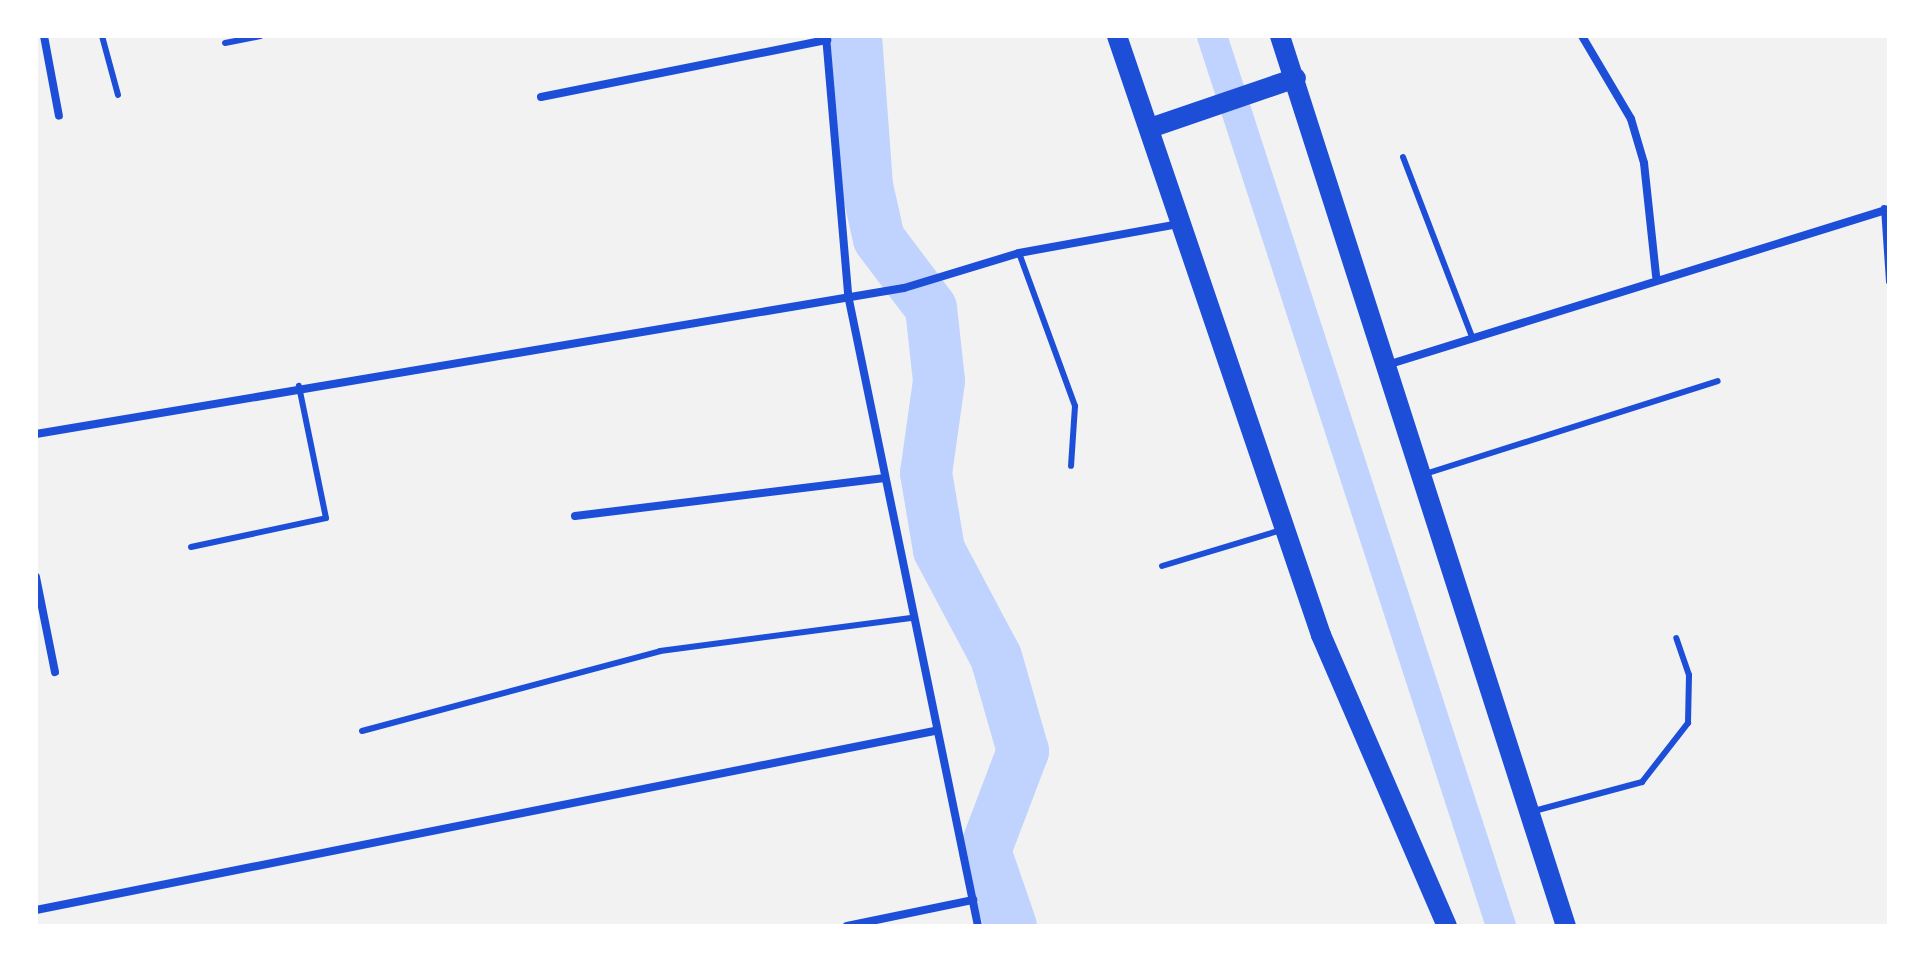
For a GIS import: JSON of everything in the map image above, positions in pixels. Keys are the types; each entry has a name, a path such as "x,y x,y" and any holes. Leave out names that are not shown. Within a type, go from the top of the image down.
{"main road":[{"path":"1117,36 1153,127 1282,529 1360,732 1447,926"},
{"path":"1280,36 1566,926"},
{"path":"1153,127 1177,115 1296,78"}],"street":[{"path":"44,36 59,116"},
{"path":"1582,36 1631,119 1644,163 1656,276"},
{"path":"541,97 826,38 848,295 934,731 978,926"},
{"path":"1386,366 1656,276 1886,208"},
{"path":"36,434 299,386 904,288 1019,253 1184,224"},
{"path":"575,516 885,478"},
{"path":"36,577 55,672"},
{"path":"36,910 934,731"},
{"path":"847,926 973,900"}],"lane":[{"path":"102,36 118,95"},
{"path":"225,43 260,36"},
{"path":"1403,157 1473,339"},
{"path":"1886,208 1889,282"},
{"path":"1019,253 1066,367 1075,406 1071,466"},
{"path":"1421,476 1718,381"},
{"path":"191,547 326,518 299,386"},
{"path":"1162,566 1282,529"},
{"path":"362,731 660,651 911,618"},
{"path":"1530,812 1642,782 1688,723 1689,675 1676,638"}],"waterway":[{"path":"856,36 867,186 879,239 931,308 939,381 926,473 939,550 996,657 1023,751 985,851 1011,926"},
{"path":"1212,36 1501,926"}]}
